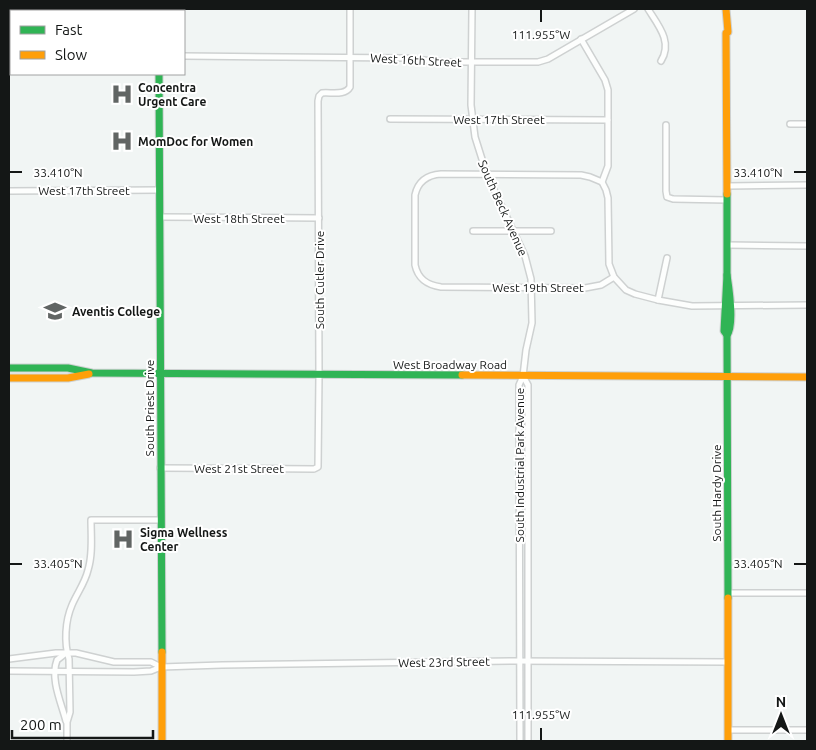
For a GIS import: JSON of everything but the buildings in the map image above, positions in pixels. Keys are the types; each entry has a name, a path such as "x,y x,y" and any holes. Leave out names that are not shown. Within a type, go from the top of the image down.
{"main road":[{"name":"South Hardy Drive","path":"726,9 724,32 726,33 727,275 730,288 727,306 730,331 727,335 728,741"},
{"name":"South Priest Drive","path":"159,75 162,741"},
{"name":"West Broadway Road","path":"9,368 68,368 92,373 160,374 807,377"},
{"name":"West Broadway Road","path":"9,378 68,378 92,373"}],"street":[{"path":"350,9 350,57"},
{"name":"South Beck Avenue","path":"472,9 472,119 477,147 487,175 527,260 532,288 532,323 523,376"},
{"name":"West 16th Street","path":"185,56 350,57 409,58 437,62 541,62 634,9"},
{"path":"648,9 665,38 666,50 662,61"},
{"path":"582,39 606,84 608,166 602,182"},
{"name":"South Cutler Drive","path":"318,467 318,101 320,94 348,91 350,85 350,57"},
{"name":"West 17th Street","path":"390,119 608,120"},
{"path":"790,124 807,124"},
{"path":"666,125 666,191 668,197 673,199 727,200"},
{"name":"West 19th Street","path":"487,175 437,174 418,179 414,200 416,269 420,281 441,287 589,288 614,277"},
{"path":"487,175 580,175 590,176 602,182 608,198 609,260 614,277 620,285 630,292 687,306 807,305"},
{"path":"727,186 807,185"},
{"name":"West 17th Street","path":"9,192 160,190"},
{"name":"West 18th Street","path":"160,217 319,218"},
{"path":"473,230 550,231"},
{"path":"727,245 807,246"},
{"path":"658,300 667,258"},
{"name":"South Industrial Park Avenue","path":"520,741 519,386 523,376"},
{"name":"South Industrial Park Avenue","path":"523,376 528,386 528,741"},
{"name":"West 21st Street","path":"160,468 314,469 318,467"},
{"path":"67,741 67,722 70,712 67,626 69,614 86,578 90,562 91,520 160,520"},
{"path":"728,593 807,593"},
{"path":"67,653 57,660 55,671 57,692 67,722"},
{"path":"9,661 24,657 67,653 114,662 151,662 161,667"},
{"name":"West 23rd Street","path":"161,667 520,661 728,662"},
{"path":"9,670 151,671 161,667"},
{"path":"728,730 807,730"}],"traffic: fast":[{"path":"159,75 162,652"},
{"path":"727,194 727,275 724,331 727,335"},
{"path":"727,275 731,315 731,323 727,335 728,598"},
{"path":"9,368 68,368 92,373 462,375"}],"traffic: slow":[{"path":"726,9 728,32 726,33 727,194"},
{"path":"9,378 68,378 89,374"},
{"path":"462,375 807,377"},
{"path":"728,598 728,741"},
{"path":"162,652 162,741"}],"place":[{"name":"Concentra Urgent Care","path":"122,94"},
{"name":"MomDoc for Women","path":"122,141"},
{"name":"Aventis College","path":"55,311"},
{"name":"Sigma Wellness Center","path":"123,539"}]}
